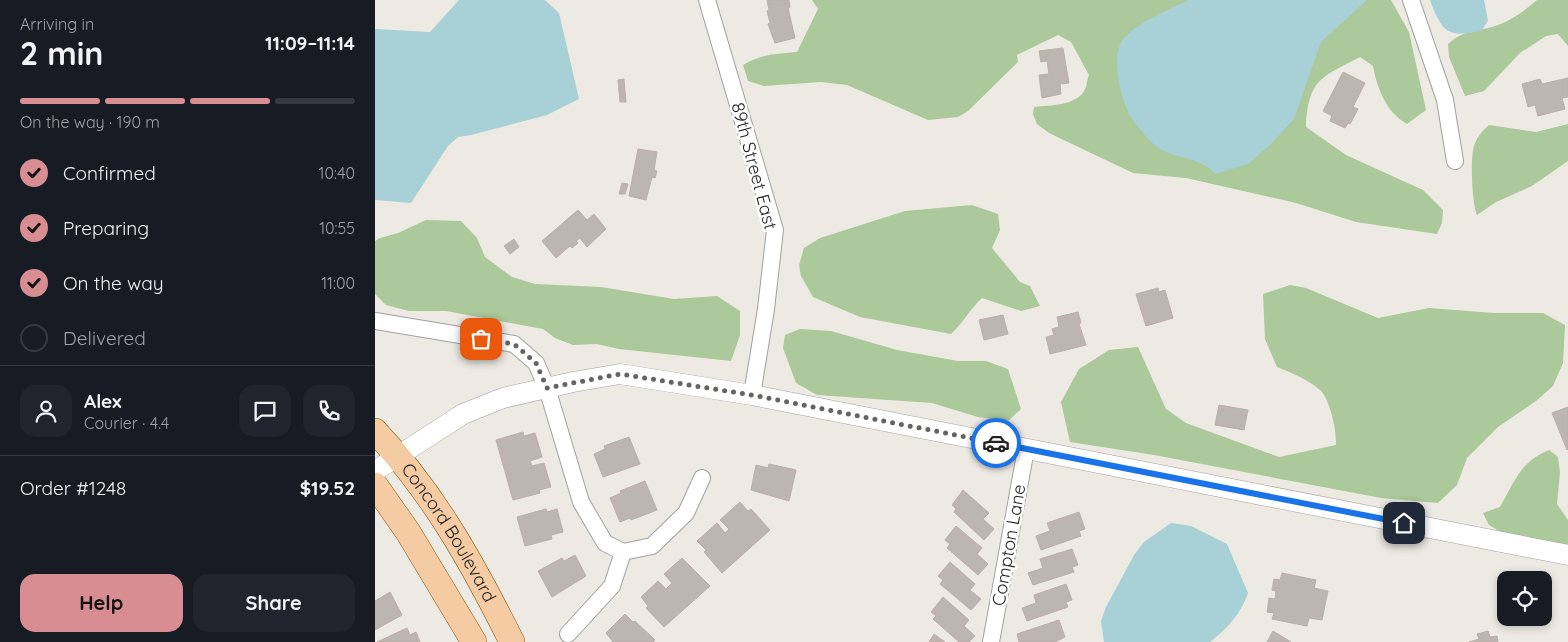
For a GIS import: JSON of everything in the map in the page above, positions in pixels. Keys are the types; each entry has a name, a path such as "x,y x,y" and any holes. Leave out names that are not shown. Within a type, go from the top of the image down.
{"main road":[{"name":"Concord Boulevard","path":"375,431 399,456 427,492 459,540 512,642"},
{"name":"Concord Boulevard","path":"375,485 408,532 473,642"}],"street":[{"name":"89th Street East","path":"707,0 775,230 766,309 752,395"},
{"path":"1411,0 1445,100 1455,161"},
{"path":"375,321 514,344 536,363 547,388 581,502 605,543 623,552 651,546 686,513 702,478"},
{"path":"375,471 463,414 503,398 620,374 752,395 1568,556"},
{"name":"Compton Lane","path":"991,642 1026,449"},
{"path":"568,634 613,586 623,552"}],"green space":[{"path":"812,0 1391,0 1409,32 1426,110 1407,124 1400,119 1393,113 1384,99 1377,83 1373,66 1360,57 1327,75 1319,82 1310,99 1306,127 1346,155 1423,190 1443,210 1442,223 1437,234 1356,222 1296,203 1186,178 1133,173 1049,133 1037,124 1033,114 1034,107 1062,104 1075,100 1085,89 1089,75 1071,42 1058,35 1017,55 1018,62 968,111 958,117 928,120 847,85 821,82 764,86 748,81 743,65 749,61 776,54 797,52 818,9"},
{"path":"1537,0 1568,0 1568,46 1558,34 1546,36 1520,53 1484,91 1465,96 1449,57 1448,44 1466,33 1498,25 1509,20"},
{"path":"1568,124 1568,161 1532,186 1496,202 1477,215 1473,191 1473,152 1478,137 1489,125 1536,132"},
{"path":"972,205 998,214 1000,230 992,248 1020,282 1030,286 1040,306 1021,311 982,298 951,334 860,317 813,297 801,276 799,265 804,248 820,238 905,211"},
{"path":"426,220 461,221 477,238 485,257 512,277 535,284 601,287 674,299 717,296 740,311 740,335 731,361 619,349 597,344 573,345 555,338 543,329 446,311 409,311 386,305 375,294 375,241"},
{"path":"1290,285 1306,288 1378,318 1429,308 1494,313 1543,313 1565,325 1563,363 1553,386 1536,401 1498,427 1467,458 1457,485 1438,503 1381,498 1154,455 1070,442 1061,402 1079,369 1109,350 1138,347 1166,409 1186,423 1279,457 1336,445 1332,416 1323,393 1304,379 1277,367 1265,339 1263,294"},
{"path":"800,329 831,331 897,350 958,361 986,361 1008,369 1021,409 1008,421 978,417 932,403 817,395 796,383 783,348 785,335"},
{"path":"1549,450 1558,457 1560,472 1557,504 1568,520 1568,547 1504,534 1489,525 1483,513 1500,507 1514,481 1525,466 1531,460"}],"water":[{"path":"459,0 545,0 559,13 579,99 547,115 458,137 448,146 411,203 375,200 375,29 430,32"},
{"path":"1189,0 1367,0 1321,42 1294,119 1270,145 1248,164 1215,174 1203,164 1164,151 1150,141 1130,116 1119,84 1118,52 1126,36 1147,20"},
{"path":"1430,0 1484,0 1488,21 1481,31 1453,33 1442,26"},
{"path":"1171,523 1191,526 1227,544 1248,593 1242,607 1222,632 1210,642 1104,642 1101,621 1106,607 1134,555 1144,542"}],"building":[{"path":"767,0 789,0 790,7 788,8 795,38 775,43 768,24 770,23"},
{"path":"1063,48 1069,83 1060,84 1061,94 1042,98 1039,75 1049,74 1047,61 1041,62 1039,51"},
{"path":"1343,72 1365,83 1353,107 1358,109 1350,124 1348,123 1345,128 1330,121 1332,116 1323,111"},
{"path":"1568,78 1568,97 1562,98 1565,109 1538,116 1535,105 1528,107 1522,84 1540,79 1542,84"},
{"path":"624,79 626,102 620,102 618,80"},
{"path":"638,149 657,152 654,170 657,171 655,178 652,177 646,200 629,196"},
{"path":"622,183 628,184 625,194 619,194"},
{"path":"578,210 587,220 594,214 606,229 587,247 580,238 576,241 578,243 572,248 570,246 556,258 542,241"},
{"path":"514,239 519,247 510,254 504,246"},
{"path":"1158,288 1159,292 1165,290 1173,318 1146,326 1136,294"},
{"path":"1078,312 1081,323 1079,324 1086,345 1050,354 1046,337 1054,335 1052,329 1059,327 1057,317"},
{"path":"1003,315 1008,334 984,340 979,320"},
{"path":"1219,405 1248,410 1244,430 1215,425"},
{"path":"1568,407 1568,449 1567,450 1552,413"},
{"path":"523,432 524,436 535,433 542,457 530,461 532,466 544,463 551,487 539,490 540,493 513,500 496,440"},
{"path":"629,437 640,464 603,477 594,454 605,449 604,446"},
{"path":"769,464 796,470 789,501 751,490 756,465 768,468"},
{"path":"645,481 657,510 620,522 610,498 621,493 620,491"},
{"path":"963,490 989,513 983,519 994,529 984,540 954,512 956,509 952,505"},
{"path":"740,502 748,511 751,509 770,530 722,573 704,552 706,550 697,541 717,523 725,533 729,529 720,520"},
{"path":"546,509 547,512 557,509 563,532 551,535 552,539 525,546 517,517"},
{"path":"1079,512 1085,529 1079,531 1081,536 1041,550 1036,536 1050,531 1047,523"},
{"path":"956,526 982,548 977,554 988,564 978,575 947,548 950,544 945,540"},
{"path":"1072,549 1078,565 1072,567 1074,572 1033,585 1028,573 1043,568 1040,559"},
{"path":"575,555 586,576 552,597 538,571 562,558 564,561"},
{"path":"682,558 710,586 664,627 646,608 648,606 641,597 658,581 666,589 672,583 664,574"},
{"path":"950,562 975,584 970,590 981,599 971,610 940,584 943,580 938,576"},
{"path":"1282,573 1316,580 1314,588 1328,591 1322,620 1309,618 1307,626 1272,619 1274,613 1267,612 1269,598 1275,599 1276,591 1272,590 1274,579 1280,580"},
{"path":"1066,584 1072,600 1066,602 1068,607 1027,621 1022,608 1036,603 1034,595"},
{"path":"390,592 402,615 375,630 375,601"},
{"path":"943,597 969,620 964,626 975,636 969,642 959,642 933,619 936,616 931,612"},
{"path":"625,614 655,640 653,642 613,642 606,633"},
{"path":"1059,620 1065,637 1055,642 1019,642 1017,634"},
{"path":"407,628 410,635 416,632 420,642 377,642"},
{"path":"1273,631 1291,642 1267,642"},
{"path":"1488,631 1490,637 1497,636 1498,642 1469,642 1479,639 1477,634"},
{"path":"934,634 945,642 929,642"}],"way so far":[{"path":"481,339 514,344 536,363 547,388 620,374 752,395 996,443"}],"route":[{"path":"996,443 1404,523"}]}
